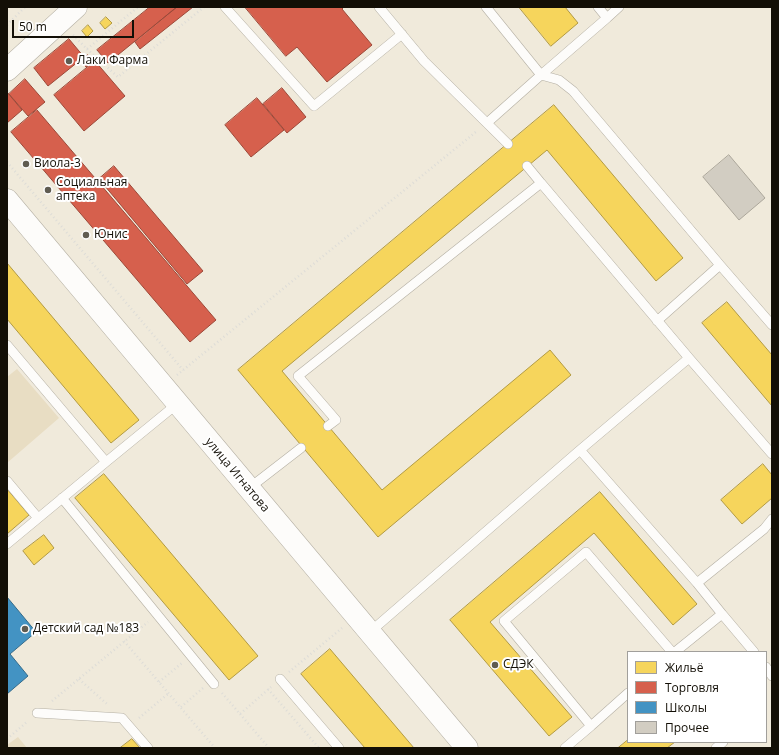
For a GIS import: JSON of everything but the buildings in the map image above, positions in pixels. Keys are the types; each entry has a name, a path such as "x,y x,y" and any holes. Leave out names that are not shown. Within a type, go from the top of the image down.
{"street":[{"path":"7,70 76,7"},
{"name":"улица Игнатова","path":"7,200 248,489 467,748"}],"lane":[{"path":"225,7 314,106 402,34"},
{"path":"379,7 424,61 508,144"},
{"path":"486,7 542,75 559,80 573,91 772,325"},
{"path":"598,7 607,18"},
{"path":"487,123 619,7"},
{"path":"527,166 772,454"},
{"path":"328,426 336,420 298,376 541,183"},
{"path":"657,320 720,265"},
{"path":"7,345 106,462"},
{"path":"370,632 580,450 689,358"},
{"path":"7,544 177,404"},
{"path":"248,489 301,448"},
{"path":"580,450 697,583 753,651"},
{"path":"7,481 38,518"},
{"path":"62,498 213,683"},
{"path":"697,583 764,529 772,519"},
{"path":"591,726 504,621 586,552 671,651"},
{"path":"676,651 722,614"},
{"path":"280,679 340,748"},
{"path":"565,748 627,694"},
{"path":"37,713 122,718 148,748"}],"path":[{"path":"7,25 25,7"},
{"path":"87,49 138,7"},
{"path":"71,34 118,77 204,7"},
{"path":"163,387 487,123"},
{"path":"7,162 183,370"},
{"path":"7,739 157,614"},
{"path":"240,714 342,627"},
{"path":"124,642 215,748"},
{"path":"159,682 191,656"},
{"path":"80,679 122,718"},
{"path":"180,707 213,683 270,748"},
{"path":"268,689 319,748"},
{"path":"129,726 168,693"}],"shaded area":[{"path":"17,369 59,418 7,463 7,377"},
{"path":"18,737 27,748 7,748 7,745"}],"place":[{"name":"Лаки Фарма","path":"69,61"},
{"name":"Виола-3","path":"26,164"},
{"name":"Социальная аптека","path":"48,190"},
{"name":"Юнис","path":"86,235"},
{"name":"Детский сад №183","path":"25,629"},
{"name":"СДЭК","path":"495,665"}]}
